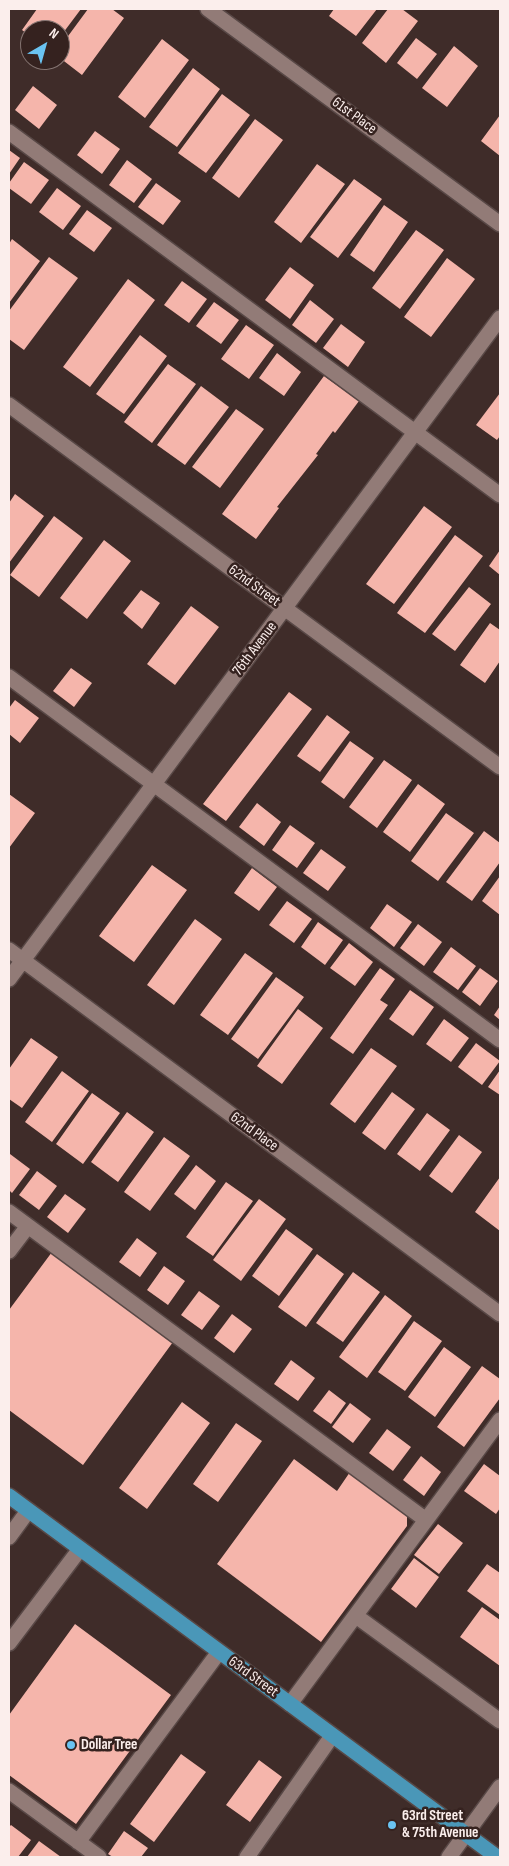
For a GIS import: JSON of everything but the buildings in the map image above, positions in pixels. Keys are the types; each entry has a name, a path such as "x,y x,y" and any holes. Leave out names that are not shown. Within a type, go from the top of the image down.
{"main road":[{"name":"63rd Street","path":"9,1496 497,1857"}],"street":[{"name":"61st Place","path":"208,9 500,224"},
{"path":"9,132 500,495"},
{"name":"76th Avenue","path":"9,979 500,318"},
{"name":"62nd Street","path":"9,405 500,767"},
{"path":"9,677 500,1040"},
{"name":"62nd Place","path":"9,950 500,1314"},
{"path":"9,1212 426,1520"},
{"path":"9,1251 28,1226"},
{"path":"290,1704 500,1420"},
{"path":"9,1537 28,1511"},
{"path":"9,1643 80,1548"},
{"path":"356,1616 500,1721"},
{"path":"78,1842 219,1652"},
{"path":"247,1857 332,1736"},
{"path":"449,1857 500,1787"},
{"path":"9,1791 98,1857"}],"place":[{"name":"Dollar Tree","path":"71,1745"},
{"name":"63rd Street & 75th Avenue","path":"392,1825"}]}
